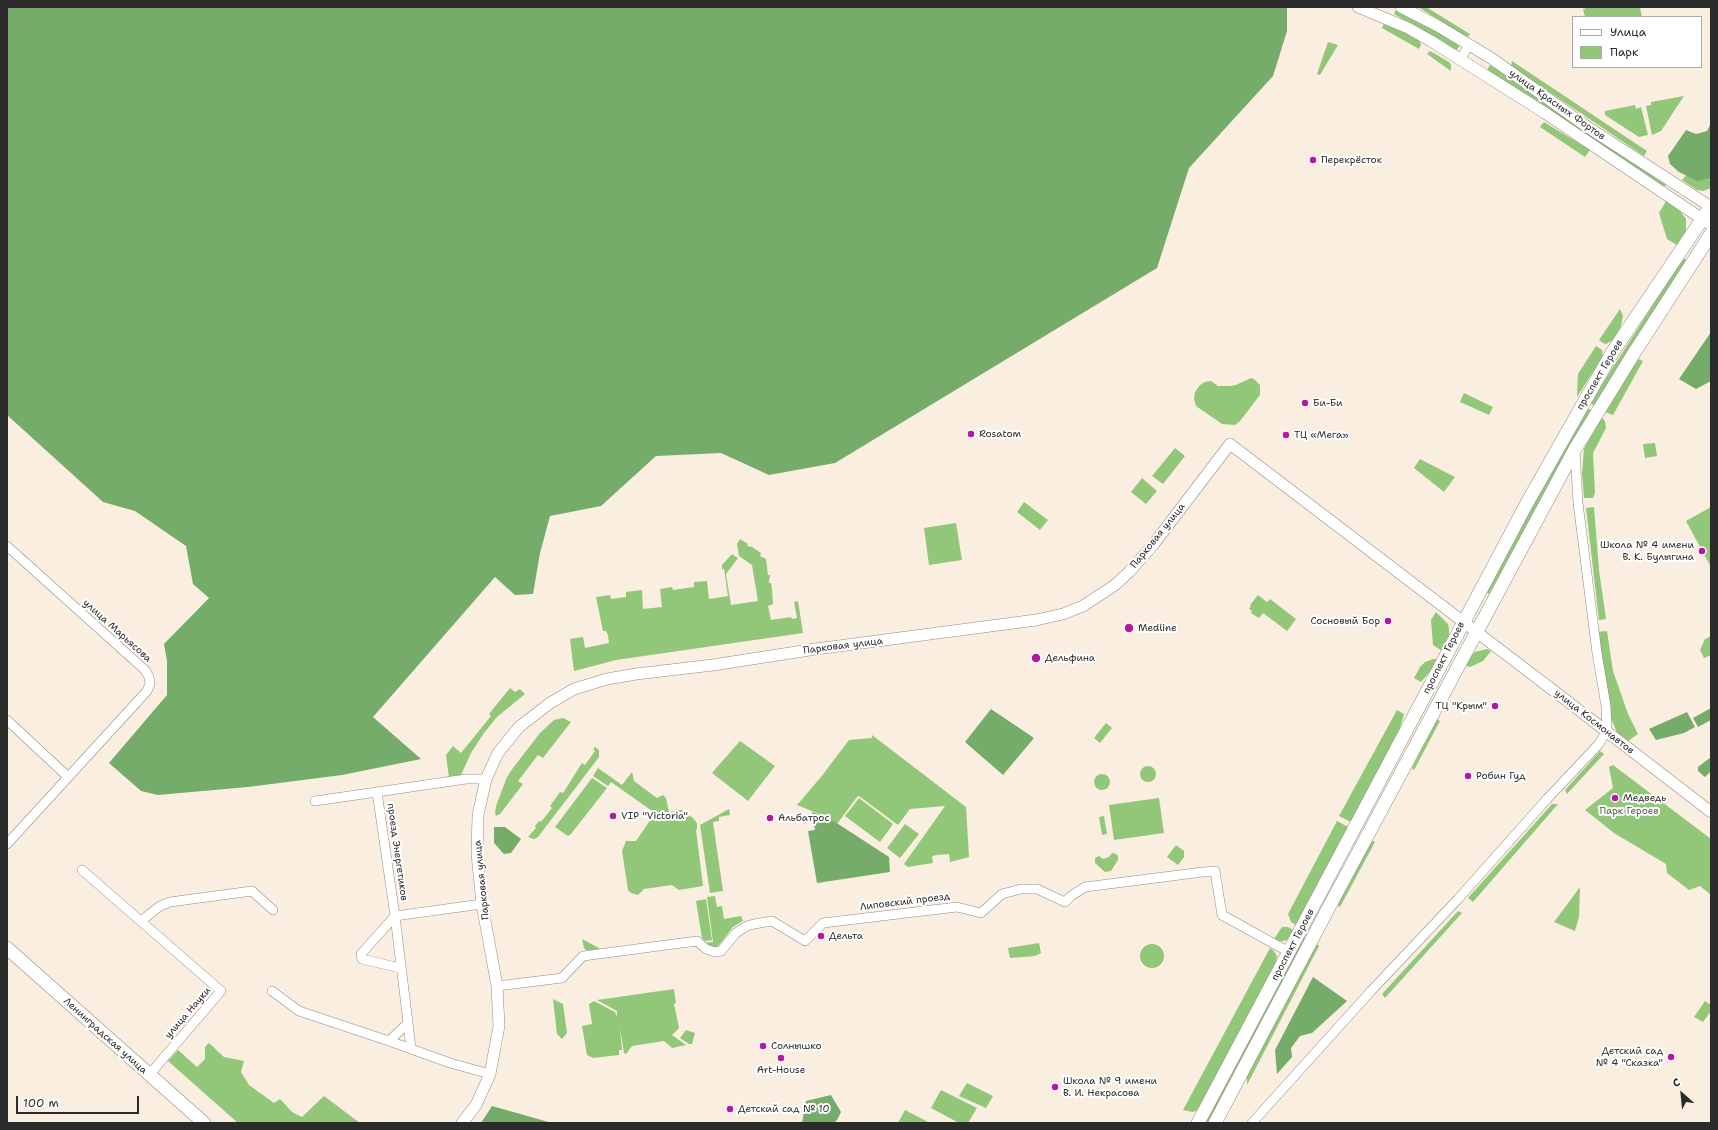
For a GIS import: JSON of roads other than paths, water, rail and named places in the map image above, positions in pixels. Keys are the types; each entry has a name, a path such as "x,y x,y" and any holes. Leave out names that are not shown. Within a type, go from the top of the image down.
{"main road":[{"name":"проспект Героев","path":"1198,1123 1530,497 1612,352 1707,222 1711,206"},
{"name":"проспект Героев","path":"1215,1123 1575,449 1634,353 1711,234"},
{"name":"Ленинградская улица","path":"7,948 204,1123"}],"street":[{"name":"улица Красных Фортов","path":"1358,7 1408,28 1460,60 1544,113 1707,222"},
{"name":"улица Красных Фортов","path":"1401,7 1438,26 1491,58 1586,126 1711,206"},
{"path":"1460,60 1469,46"},
{"name":"Парковая улица","path":"462,1123 476,1104 490,1074 499,1026 497,986 482,904 477,854 478,815 486,778 498,753 519,727 550,703 574,689 600,681 636,674 713,665 816,649 1036,620 1062,614 1083,606 1115,585 1134,567 1162,534 1230,444 1463,621"},
{"path":"1252,1123 1371,991 1598,745 1607,731 1606,706 1597,653 1578,503 1575,449"},
{"name":"улица Марьясова","path":"7,546 145,670 149,677 150,684 147,691 67,776"},
{"name":"улица Космонавтов","path":"1463,621 1711,812"},
{"path":"7,720 67,776 7,844"},
{"name":"проезд Энергетиков","path":"315,801 466,779 486,778"},
{"name":"проезд Энергетиков","path":"377,792 395,916 400,968 411,1049"},
{"name":"улица Науки","path":"82,870 221,991 150,1075"},
{"name":"Липовский проезд","path":"497,986 562,978 583,956 697,941 706,949 715,952 721,951 736,933 746,926 772,921 805,941 823,923 957,907 981,913 988,909 1002,894 1020,889 1037,889 1065,902 1085,887 1203,872 1215,872 1222,915 1289,952"},
{"path":"141,921 160,906 170,902 252,891 273,910"},
{"name":"проезд Энергетиков","path":"395,916 482,904"},
{"path":"395,916 361,954 362,958 400,968"},
{"path":"272,990 299,1011 450,1063 490,1074"},
{"path":"389,1041 408,1023"}],"place":[{"name":"Перекрёсток","path":"1313,160"},
{"name":"Би-Би","path":"1305,403"},
{"name":"Rosatom","path":"971,434"},
{"name":"ТЦ «Мега»","path":"1286,435"},
{"name":"Школа № 4 имени В. К. Булыгина","path":"1702,551"},
{"name":"Сосновый Бор","path":"1388,621"},
{"name":"Medline","path":"1129,628"},
{"name":"Дельфина","path":"1036,658"},
{"name":"ТЦ \"Крым\"","path":"1495,706"},
{"name":"Робин Гуд","path":"1468,776"},
{"name":"Медведь","path":"1615,798"},
{"name":"VIP \"Victoria\"","path":"613,816"},
{"name":"Альбатрос","path":"770,818"},
{"name":"Дельта","path":"821,936"},
{"name":"Солнышко","path":"763,1046"},
{"name":"Детский сад № 4 \"Сказка\"","path":"1671,1057"},
{"name":"Art-House","path":"781,1058"},
{"name":"Школа № 9 имени В. И. Некрасова","path":"1055,1087"},
{"name":"Детский сад № 10","path":"730,1109"}],"park label":[{"name":"Парк Героев","path":"1629,811"}]}
